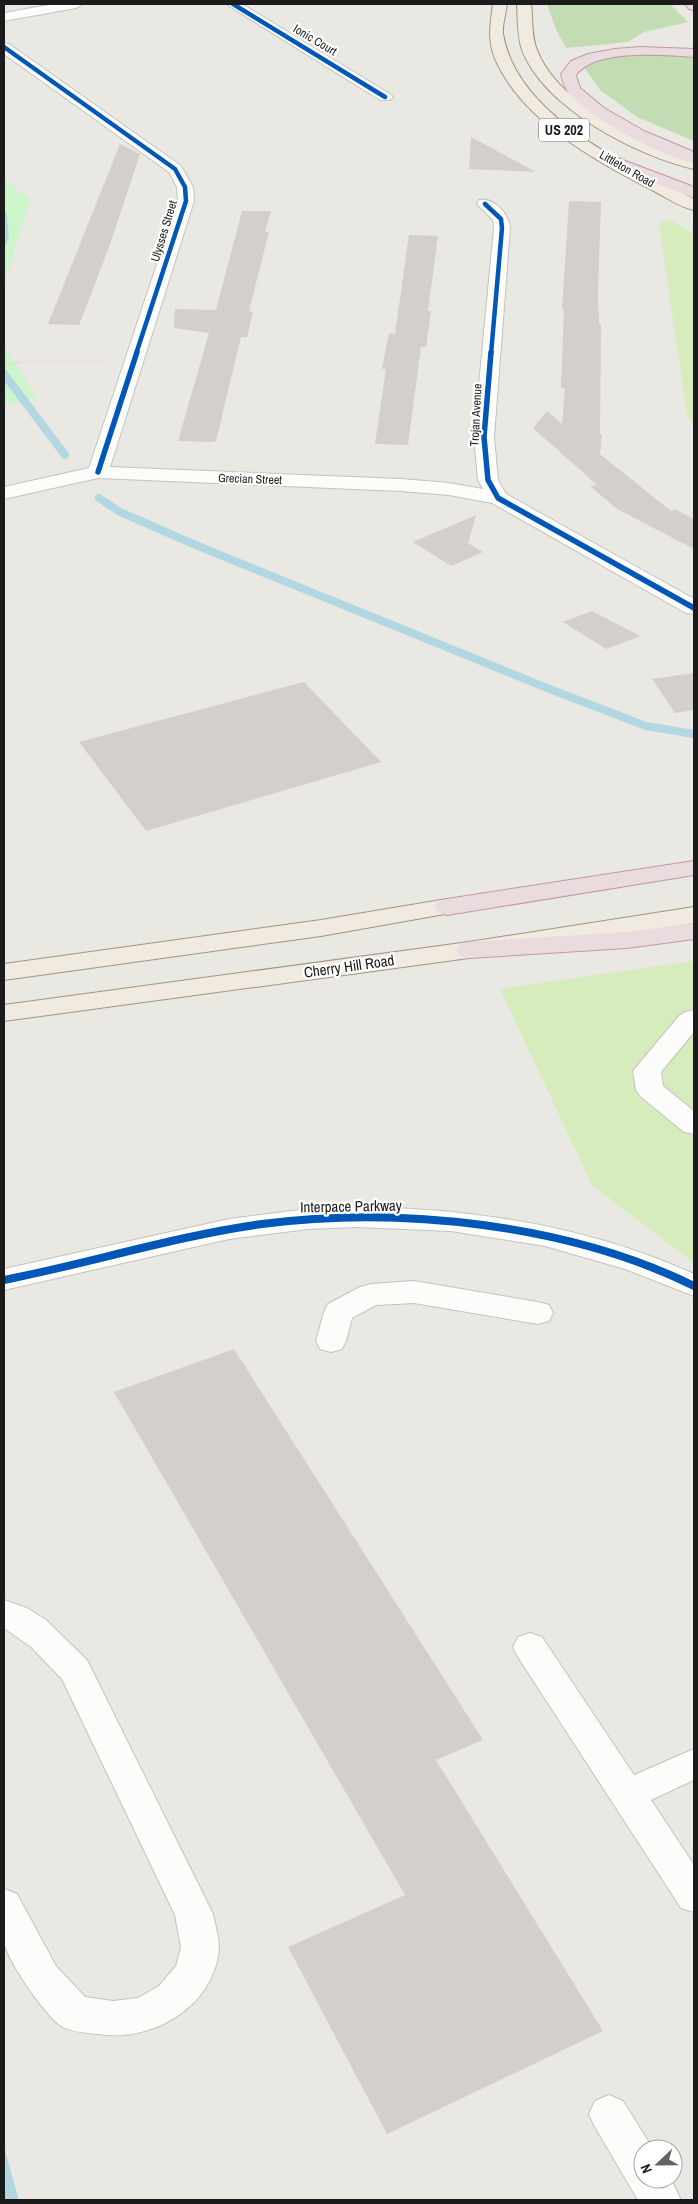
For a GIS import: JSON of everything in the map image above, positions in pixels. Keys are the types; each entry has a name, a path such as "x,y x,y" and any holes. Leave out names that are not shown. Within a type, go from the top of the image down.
{"highway":[{"path":"694,53 644,50 603,55 578,64 569,74 569,81 573,90 610,118 661,145 694,158"},
{"path":"615,162 694,193"},
{"path":"447,907 694,868"},
{"path":"469,950 627,940 694,932"}],"main road":[{"name":"Littleton Road","path":"500,4 496,33 506,67 516,83 546,116 575,138 694,205"},
{"name":"Littleton Road","path":"524,4 530,51 546,75 567,99 615,130 665,154 694,164"},
{"path":"4,972 311,929 447,907"},
{"name":"Cherry Hill Road","path":"4,1013 469,950 694,915"}],"street":[{"path":"4,17 76,4"},
{"name":"Ionic Court","path":"233,4 385,96"},
{"name":"Ulysses Street","path":"4,47 175,169 185,187 186,201 98,472"},
{"name":"Trojan Avenue","path":"485,204 500,219 502,228 484,437 488,480 498,498"},
{"name":"Grecian Street","path":"4,493 98,472 401,485 449,489 498,498"},
{"path":"498,498 694,608"},
{"path":"694,1018 687,1023 647,1071 650,1090 694,1125"},
{"name":"Interpace Parkway","path":"4,1280 153,1246 262,1224 317,1218 392,1218 468,1223 532,1233 604,1252 680,1279 694,1286"},
{"path":"331,1341 339,1312 371,1295 414,1292 538,1313"},
{"path":"4,1613 14,1617 54,1646 75,1670 194,1914 200,1947 193,1974 173,1998 144,2015 113,2020 74,2013 42,1978 4,1906"},
{"path":"530,1646 694,1896"},
{"path":"628,1794 694,1764"},
{"path":"609,2114 633,2157"}],"path":[{"path":"4,365 134,362"}],"green space":[{"path":"547,4 670,4 688,22 644,32 628,42 566,48 556,30"},
{"path":"641,53 676,54 694,57 694,141 637,117 600,90 584,67 607,58"},
{"path":"4,178 30,200 4,285"},
{"path":"670,220 694,234 694,422 687,416 659,222"},
{"path":"4,345 37,398 4,405"},
{"path":"694,961 694,1263 592,1185 500,989"}],"water":[{"path":"4,2147 19,2200 4,2200"}],"building":[{"path":"471,137 536,172 469,169"},
{"path":"120,144 140,154 108,250 79,325 48,324"},
{"path":"569,201 601,202 598,293 599,324 601,324 600,434 602,434 600,454 671,511 675,509 694,519 694,549 617,509 590,486 597,485 533,428 547,411 562,424 565,389 561,388 564,309 562,309"},
{"path":"242,211 271,211 265,232 269,232 249,311 253,312 247,337 241,337 216,441 178,441 209,333 174,328 175,309 216,310"},
{"path":"409,235 438,236 428,311 431,311 426,347 421,347 408,445 375,444 386,369 382,369 389,333 395,334"},
{"path":"476,515 468,543 483,552 451,566 413,542"},
{"path":"592,611 640,636 606,649 563,622"},
{"path":"694,673 694,710 675,713 652,679"},
{"path":"304,682 381,762 146,831 79,742"},
{"path":"234,1349 483,1740 436,1760 603,2031 387,2134 288,1947 405,1895 114,1392"}],"waterway":[{"path":"4,214 6,235 4,243"},
{"path":"4,374 65,455"},
{"path":"99,498 120,512 198,546 552,690 646,726 694,734"}],"cycle path":[{"path":"233,4 385,97"},
{"path":"4,47 175,169 185,187 186,201 98,472"},
{"path":"485,204 501,219 502,228 484,437 488,480 498,498 694,608"},
{"path":"4,1280 229,1229 308,1219 403,1217 499,1227 545,1236 635,1262 694,1286"}]}
